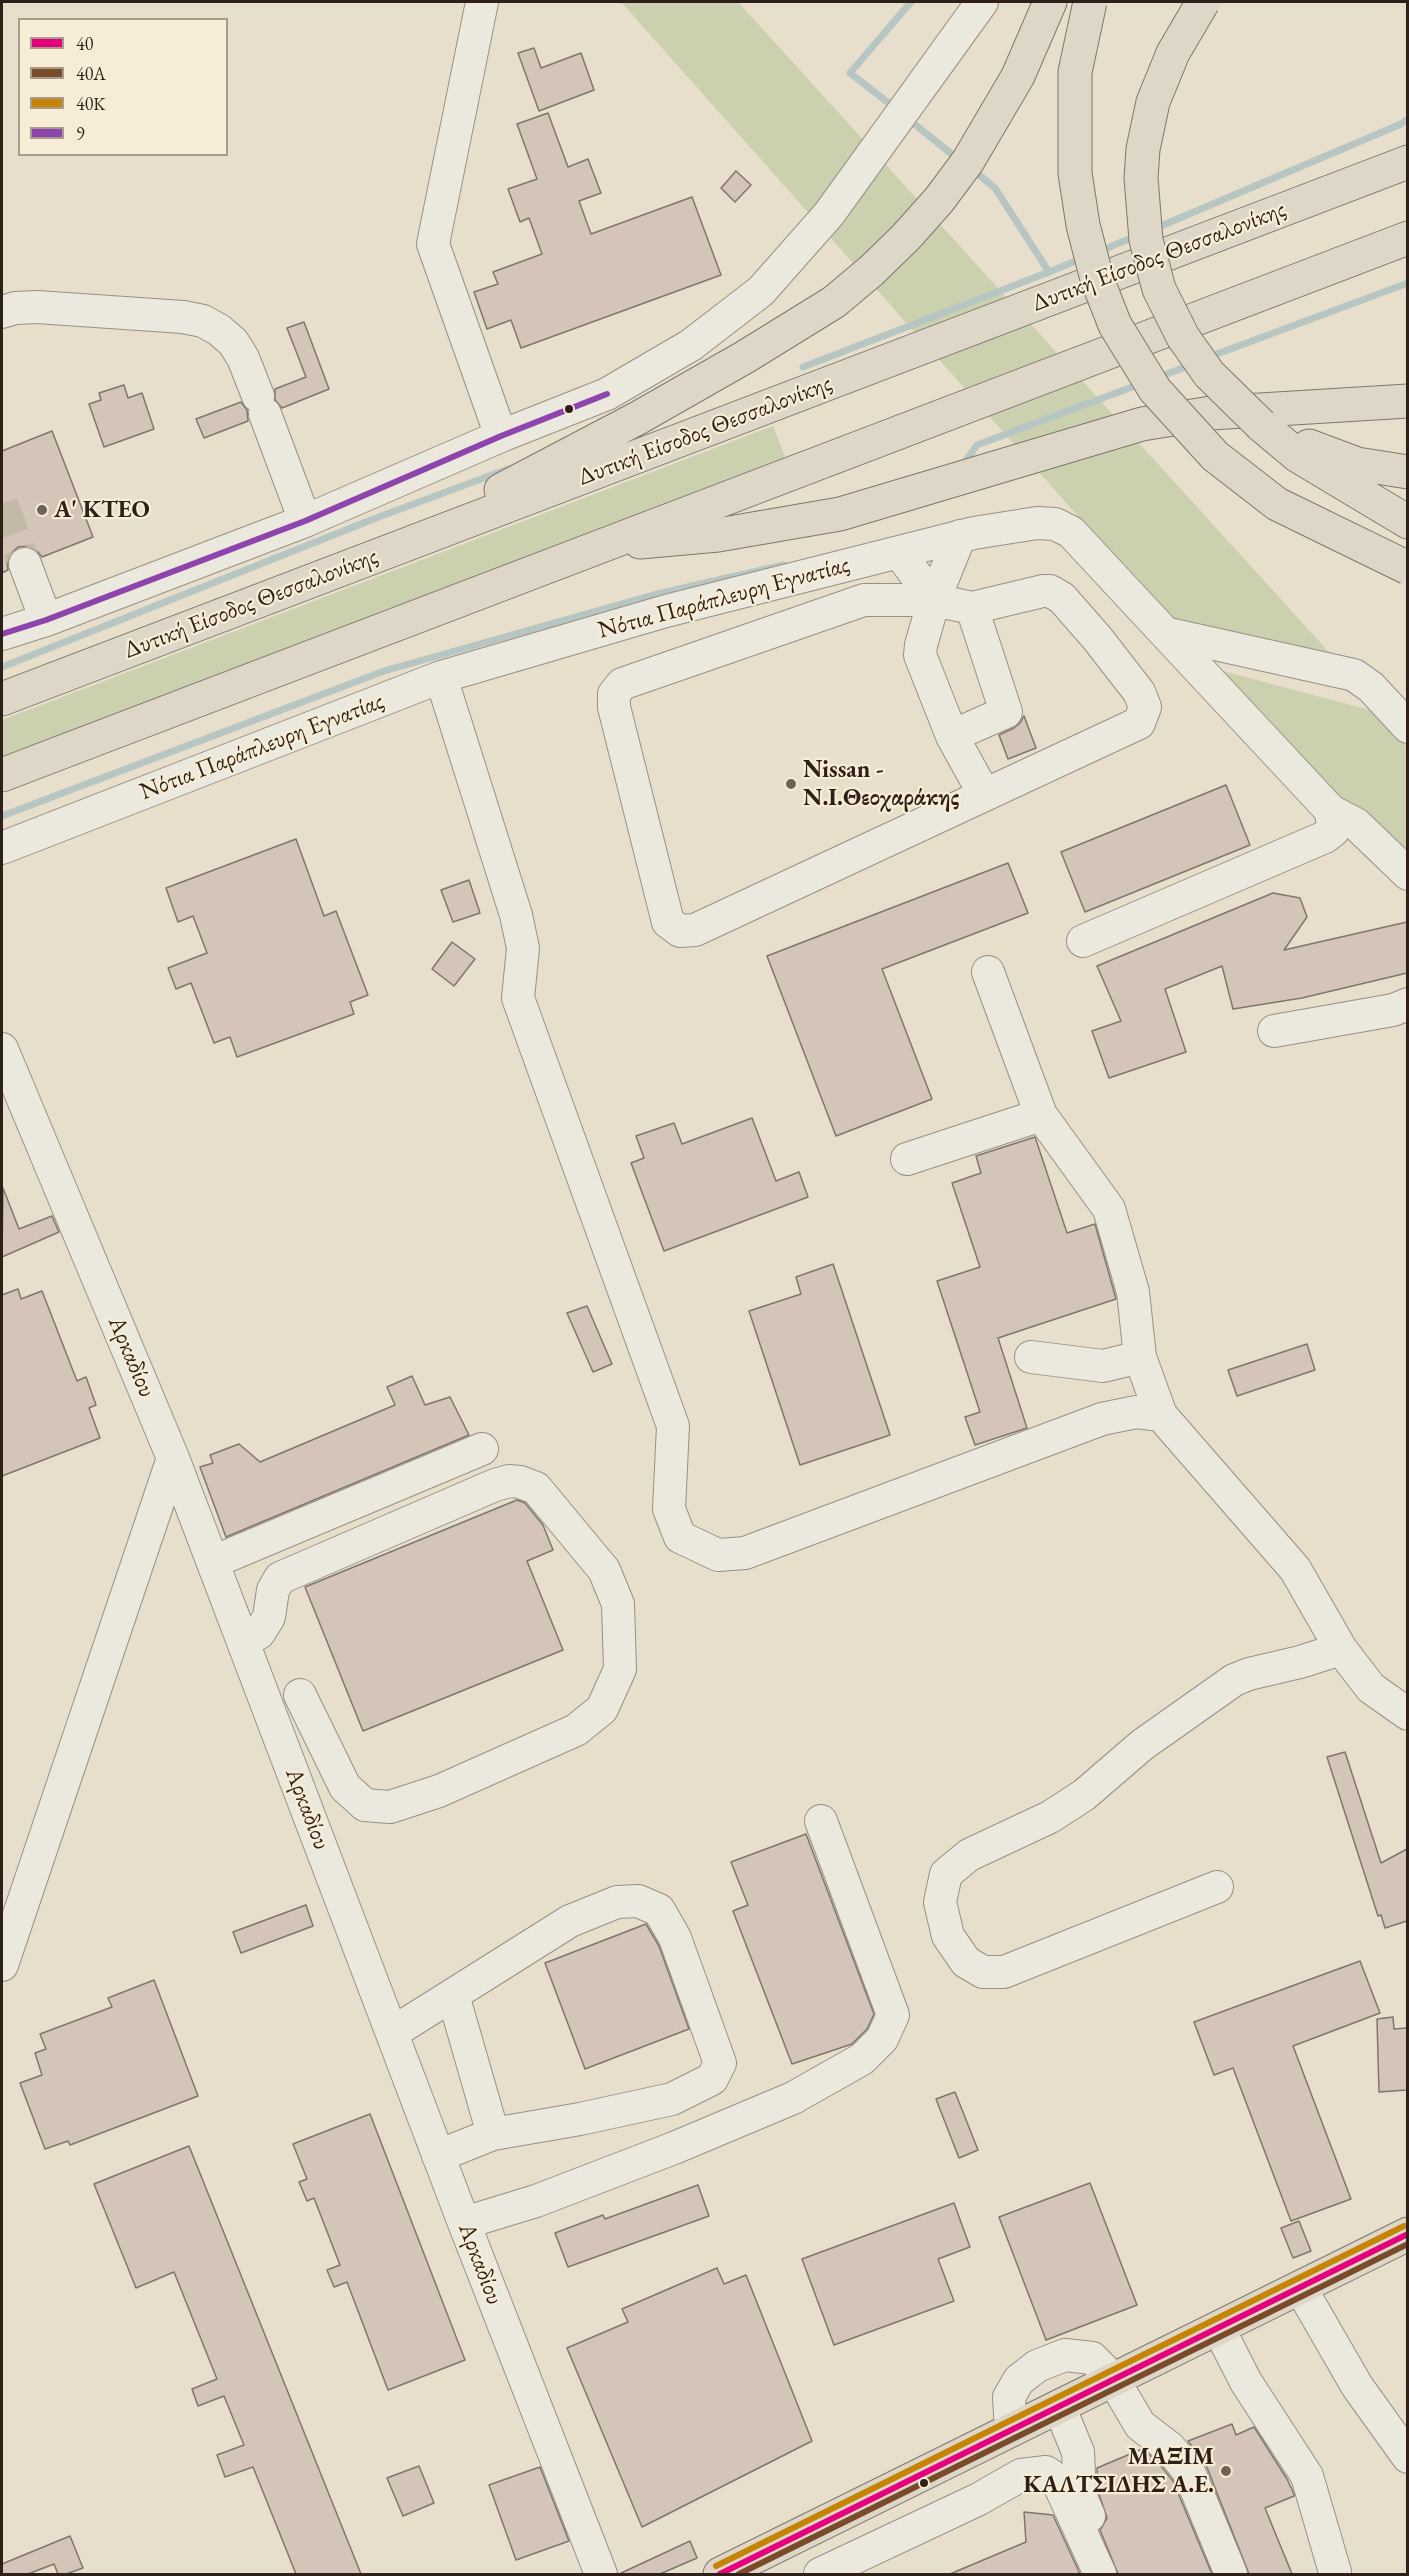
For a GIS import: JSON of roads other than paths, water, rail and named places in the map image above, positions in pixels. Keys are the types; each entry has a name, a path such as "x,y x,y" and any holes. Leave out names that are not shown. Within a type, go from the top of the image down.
{"main road":[{"path":"363,562 638,418 834,302 906,237 939,200 968,161 1018,76 1050,2"},
{"path":"1090,2 1075,72 1075,173 1083,225 1096,279 1115,325 1155,390 1215,456 1277,504 1407,567"},
{"path":"1203,2 1173,53 1153,102 1143,149 1141,178 1146,240 1159,289 1183,337 1209,374 1261,424 1298,456 1407,522"},
{"name":"Δυτική Είσοδος Θεσσαλονίκης","path":"2,699 1407,162"},
{"path":"2,775 1407,238"},
{"path":"599,546 718,535 840,514 1142,424 1211,412 1407,401"},
{"path":"1261,424 1357,464 1407,472"},
{"path":"720,2574 1407,2234"}],"street":[{"path":"482,2 433,246 501,436"},
{"path":"2,634 46,620 305,521 501,436 607,394 691,345 761,291 829,214 982,2"},
{"path":"2,312 15,308 37,307 183,317 203,321 219,330 233,342 243,358 305,521"},
{"name":"Νότια Παράπλευρη Εγνατίας","path":"2,848 441,677 666,611 960,537 1037,523 1055,524 1078,538 1331,811 1356,824 1407,874"},
{"path":"960,537 934,600 920,655 952,736 984,795"},
{"path":"899,552 934,600"},
{"path":"25,564 46,620"},
{"path":"1043,591 1057,594 1139,692 1145,707 1139,723 695,930 680,931 668,922 664,915 614,707 613,701 617,688 627,680 859,601 934,600 972,608 1043,591"},
{"path":"952,736 1006,712 972,608"},
{"path":"1165,633 1354,675 1371,687 1407,727"},
{"path":"441,677 516,915 523,948 518,998 673,1426 669,1509 680,1537 718,1554 744,1553 1102,1419 1136,1412 1161,1415"},
{"path":"1083,941 1325,837 1333,831 1331,811"},
{"path":"988,972 1041,1115 1109,1209 1133,1292 1140,1357 1161,1415 1295,1569 1341,1649 1371,1688 1407,1714"},
{"path":"1274,1031 1393,1010 1407,1004"},
{"name":"Αρκαδίου","path":"2,1049 173,1458 438,2156 600,2574"},
{"path":"907,1159 1041,1115"},
{"path":"1031,1357 1103,1366 1140,1357"},
{"path":"213,1562 482,1449"},
{"path":"2,1965 173,1458"},
{"path":"243,1642 259,1633 269,1617 273,1590 280,1578 509,1481 536,1488 604,1570 618,1604 620,1669 602,1709 576,1730 439,1791 390,1807 365,1805 345,1787 300,1695"},
{"path":"1217,1887 1004,1972 983,1972 966,1962 948,1936 940,1902 946,1874 969,1855 1050,1817 1084,1795 1142,1745 1234,1680 1341,1649"},
{"path":"464,2223 536,2201 674,2148 793,2098 862,2059 882,2039 893,2015 821,1821"},
{"path":"392,2033 570,1921 617,1902 638,1900 659,1910 675,1938 720,2063 712,2079 672,2099 580,2119 493,2134 438,2156"},
{"path":"453,1995 493,2134"},
{"path":"1300,2287 1357,2386 1407,2457"},
{"path":"1219,2329 1246,2382 1307,2476 1335,2572"},
{"path":"1011,2430 1009,2397 1019,2380 1037,2366 1065,2355 1092,2358 1113,2379 1140,2425 1170,2448 1189,2472 1231,2574"},
{"path":"1059,2406 1078,2452 1080,2494 1113,2574"},
{"path":"820,2574 979,2499 1021,2475 1046,2472 1057,2480 1100,2574"}],"waterway":[{"path":"895,108 850,73 911,2"},
{"path":"908,119 958,159"},
{"path":"1154,229 1401,124 1408,119"},
{"path":"972,169 995,188 1049,272 1083,258"},
{"path":"1098,252 1138,235"},
{"path":"803,367 1049,272"},
{"path":"1209,357 1408,283"},
{"path":"1156,378 1191,365"},
{"path":"963,465 977,445 1140,384"},
{"path":"2,667 376,518 508,469"},
{"path":"2,816 384,671 657,594 784,565"}],"tunnel":[{"path":"2,504 25,564"}],"place":[{"name":"Α' ΚΤΕΟ","path":"42,510"},
{"name":"Nissan - Ν.Ι.Θεοχαράκης","path":"791,784"},
{"name":"ΜΑΞΙΜ ΚΑΛΤΣΙΔΗΣ Α.Ε.","path":"1226,2471"}]}
